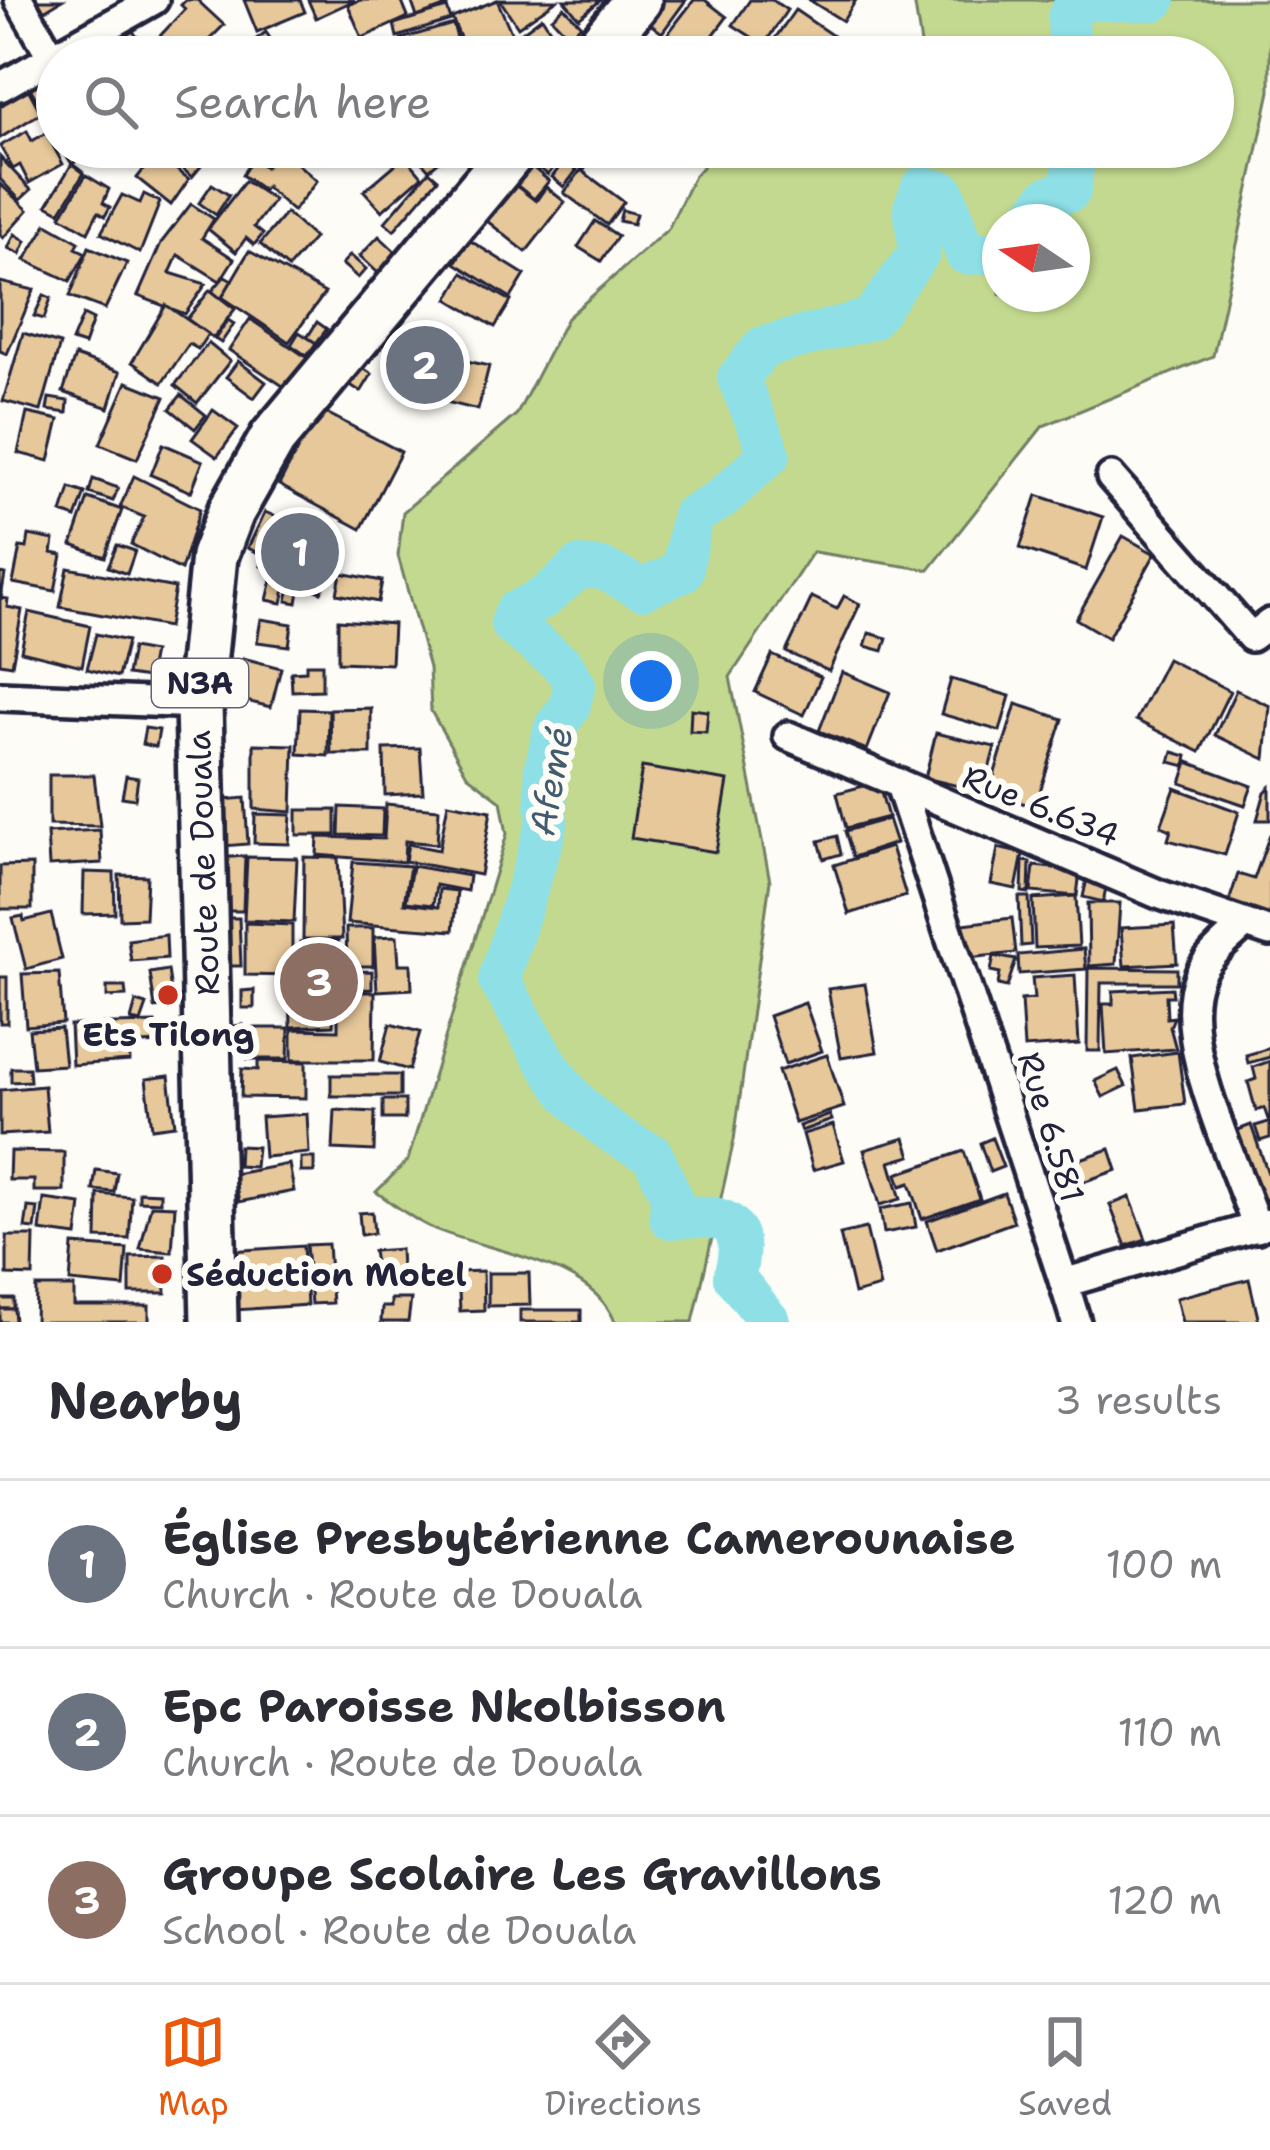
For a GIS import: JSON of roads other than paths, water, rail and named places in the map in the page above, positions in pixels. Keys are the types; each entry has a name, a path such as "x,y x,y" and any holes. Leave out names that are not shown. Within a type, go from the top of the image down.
{"highway":[{"path":"608,36 638,0"},
{"name":"Route de Douala","path":"214,1322 199,704 214,556 231,512 273,439 499,168"}],"street":[{"path":"20,0 40,36"},
{"path":"92,36 154,0"},
{"path":"0,87 36,68"},
{"path":"1111,477 1251,637 1270,623"},
{"path":"0,696 199,704"},
{"name":"Rue 6.634","path":"788,736 901,788 1256,930"},
{"name":"Rue 6.581","path":"901,788 1076,1322"},
{"path":"1064,1283 1264,1225 1193,1028 1199,976 1256,930"}],"waterway":[{"name":"Afemé","path":"1069,36 1068,18 1078,0"},
{"name":"Afemé","path":"1092,0 1155,0"},
{"name":"Afemé","path":"1043,204 1048,197 1070,191 1073,168"},
{"name":"Afemé","path":"770,1322 734,1277 735,1230 717,1219 670,1218 671,1195 652,1154 622,1139 578,1103 545,1060 499,980 547,825 545,768 555,727 569,708 575,685 564,666 511,624 515,612 545,597 579,567 603,569 642,589 682,572 692,516 721,499 770,454 738,378 763,347 871,319 920,252 914,208 922,187 944,192 966,254 982,253"}],"place":[{"name":"Epc Paroisse Nkolbisson","path":"425,365"},
{"name":"Église Presbytérienne Camerounaise","path":"300,552"},
{"name":"Groupe Scolaire Les Gravillons","path":"319,982"},
{"name":"Ets Tilong","path":"168,995"},
{"name":"Séduction Motel","path":"162,1274"}]}
